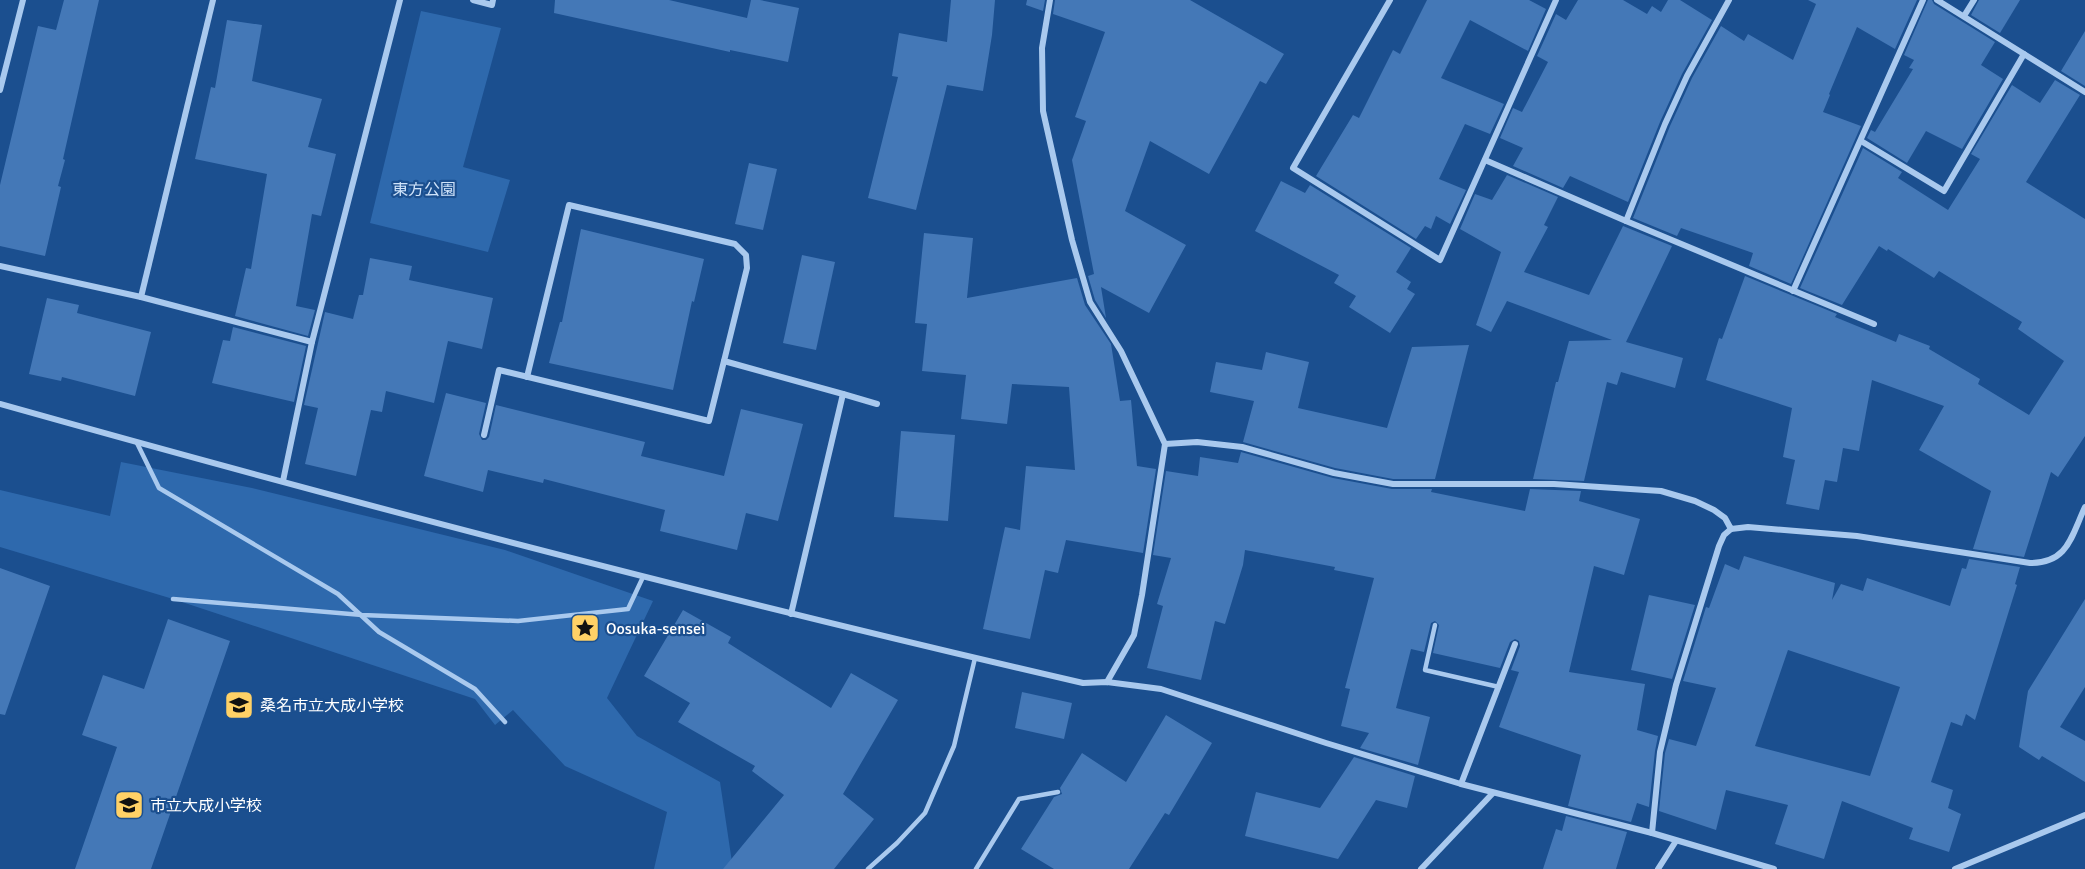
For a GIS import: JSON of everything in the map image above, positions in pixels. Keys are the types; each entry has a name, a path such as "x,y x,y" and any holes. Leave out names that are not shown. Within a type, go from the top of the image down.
{"street":[{"path":"0,90 24,0"},
{"path":"141,297 213,0"},
{"path":"283,481 312,342 400,0"},
{"path":"473,0 492,5 493,0"},
{"path":"1050,0 1042,48 1043,111 1072,240 1090,302 1120,351 1165,444 1134,635 1107,681"},
{"path":"1390,0 1293,168 1440,260 1556,0"},
{"path":"1626,221 1687,76 1729,0"},
{"path":"1793,291 1923,0"},
{"path":"1937,0 2085,92"},
{"path":"1964,16 1974,0"},
{"path":"1861,141 1944,191 2024,54"},
{"path":"1485,160 1874,324"},
{"path":"484,435 499,370 526,377 709,421 747,268 746,255 735,244 569,205 526,377"},
{"path":"0,266 141,297 312,342"},
{"path":"724,361 877,404"},
{"path":"792,614 843,394"},
{"path":"0,404 137,443 643,577 792,614 1083,683 1107,681 1161,688 1326,743 1461,784 1652,833 1774,869"},
{"path":"1165,444 1197,442 1242,447 1334,472 1394,484 1554,484 1661,491 1695,501 1714,510 1725,518 1731,529"},
{"path":"1652,833 1660,752 1676,685 1719,546 1724,535 1731,529 1748,527 1857,536 2030,562 2045,562 2055,558 2066,548 2085,507"},
{"path":"1461,784 1515,644"},
{"path":"1421,869 1492,793"},
{"path":"1955,869 2085,814"},
{"path":"1658,869 1676,841"}],"lane":[{"path":"137,443 159,488 338,594 379,632 475,689 505,722"},
{"path":"173,599 362,615 518,621 628,609 643,577"},
{"path":"1435,625 1425,670 1499,687"},
{"path":"868,869 925,813 954,746 975,658"},
{"path":"976,869 1019,800 1058,792"}],"green space":[{"name":"東方公園","path":"421,11 501,28 463,167 510,180 488,252 370,223"},
{"path":"121,462 252,488 505,550 653,601 607,698 637,736 720,782 733,869 654,869 667,812 565,766 513,710 495,725 475,699 173,599 0,547 0,490 110,516"}],"building":[{"path":"64,0 99,0 63,159 65,160 58,186 61,187 45,256 0,246 0,185 38,26 56,30"},
{"path":"555,0 669,0 747,18 751,0 799,8 788,62 730,50 730,52 554,13"},
{"path":"951,0 995,0 983,91 947,85 916,210 868,198 898,77 892,76 899,33 947,42"},
{"path":"1027,0 1045,0 1043,11 1026,5"},
{"path":"1055,0 1190,0 1284,54 1266,84 1260,81 1209,174 1150,141 1125,211 1186,245 1149,313 1101,287 1106,318 1095,300 1088,276 1094,274 1072,160 1086,121 1075,117 1105,32 1053,14"},
{"path":"1427,0 1529,0 1546,9 1528,51 1470,20 1441,78 1504,104 1490,134 1465,124 1439,179 1466,190 1450,224 1436,216 1431,229 1425,226 1416,239 1316,176 1353,115 1359,118 1393,50 1400,54"},
{"path":"1578,0 1623,0 1647,14 1652,6 1661,12 1668,0 1680,0 1712,20 1682,74 1628,202 1570,176 1563,188 1513,166 1523,148 1500,138 1513,108 1522,112 1548,62 1537,56 1556,14 1566,20"},
{"path":"1808,0 1917,0 1895,49 1857,27 1823,112 1861,126 1791,284 1749,266 1753,253 1681,228 1677,236 1633,218 1692,78 1721,26 1744,41 1748,34 1793,60 1816,4"},
{"path":"1928,0 1932,0 1934,4 1995,42 1981,65 2003,79 1962,149 1926,131 1907,163 1867,138 1871,130 1875,132 1913,69 1909,68 1914,60 1904,55"},
{"path":"1979,0 2020,0 2000,33 1971,15"},
{"path":"227,20 262,25 252,81 322,99 308,147 336,154 321,216 312,214 296,306 315,310 308,336 235,316 246,268 251,269 267,174 195,159 211,87 215,88"},
{"path":"2085,31 2085,86 2061,71"},
{"path":"2055,80 2080,95 2026,182 2085,219 2085,436 2058,477 2051,472 2024,557 1973,549 1991,491 1919,450 1944,406 1872,380 1859,451 1843,448 1837,482 1825,480 1819,510 1786,504 1795,460 1783,457 1792,408 1706,380 1719,338 1722,339 1745,276 1837,314 1835,317 1896,342 1899,334 1930,346 1929,349 1980,379 1978,384 2029,415 2064,361 2018,329 2022,322 1939,271 1934,278 1888,249 1887,251 1879,246 1842,305 1800,288 1863,148 1902,172 1898,178 1948,210 1980,159 1971,154 2012,85 2040,103"},
{"path":"749,163 777,169 763,230 735,224"},
{"path":"1507,175 1558,197 1544,225 1548,227 1524,272 1589,295 1623,226 1672,246 1626,342 1683,358 1675,388 1621,372 1617,385 1607,382 1584,481 1533,479 1556,382 1558,382 1569,341 1612,340 1507,301 1491,332 1476,325 1501,252 1460,229 1475,194 1492,200"},
{"path":"1281,181 1305,193 1310,185 1411,248 1396,272 1411,282 1407,289 1415,294 1390,333 1349,307 1356,296 1334,283 1339,275 1255,231"},
{"path":"581,229 704,259 694,302 692,301 673,390 549,363 560,322 562,322"},
{"path":"924,233 973,238 967,298 1077,278 1085,305 1111,344 1120,401 1131,400 1137,466 1156,469 1143,553 1066,540 1058,573 1045,570 1030,639 983,629 1005,527 1020,530 1026,466 1075,470 1069,387 1012,384 1007,424 961,419 966,375 922,371 927,324 915,323"},
{"path":"802,255 835,262 816,350 783,343"},
{"path":"370,258 412,266 409,280 493,298 482,349 448,341 434,403 386,391 382,412 371,410 356,476 305,464 318,408 304,405 325,312 353,319 359,295 363,295"},
{"path":"47,298 79,305 77,313 151,332 135,396 62,377 61,381 29,374"},
{"path":"233,327 306,346 294,402 212,383 223,340 230,341"},
{"path":"1469,345 1435,479 1393,479 1335,468 1243,442 1254,401 1210,392 1216,362 1262,370 1266,352 1309,362 1298,408 1387,428 1412,347"},
{"path":"446,393 486,403 479,434 482,440 489,437 496,405 645,442 641,456 724,476 741,409 803,424 778,521 746,513 737,550 660,531 665,510 544,479 543,483 488,470 483,492 424,476"},
{"path":"901,431 955,435 948,521 894,517"},
{"path":"1241,452 1333,478 1392,489 1432,489 1431,492 1525,511 1530,489 1581,491 1579,501 1640,519 1624,575 1594,566 1569,672 1645,684 1637,730 1658,736 1649,807 1637,803 1631,822 1568,806 1581,755 1499,727 1519,672 1511,670 1520,646 1519,641 1515,639 1510,642 1500,668 1433,653 1439,625 1435,621 1431,623 1424,652 1411,649 1396,708 1430,717 1418,765 1360,748 1369,733 1341,726 1350,689 1345,688 1374,578 1334,570 1335,567 1245,550 1243,565 1225,624 1215,621 1201,680 1147,668 1163,606 1157,604 1171,558 1153,555 1166,471 1198,476 1200,457 1238,463"},
{"path":"1744,556 1835,583 1832,600 1841,584 1863,591 1867,578 1950,606 1962,568 1966,569 1969,559 2020,567 2015,584 2017,585 1975,720 1966,714 1962,726 1951,722 1931,782 1953,790 1948,808 1961,814 1949,852 1909,839 1913,828 1842,801 1824,859 1775,844 1788,805 1726,790 1716,830 1659,811 1665,753 1669,739 1696,746 1716,688 1683,681 1706,607 1709,608 1725,564 1739,570","holes":["1788,650 1900,687 1870,776 1755,746"]},
{"path":"0,568 50,586 5,715 0,714"},
{"path":"1649,595 1695,605 1672,679 1631,670"},
{"path":"2085,599 2085,687 2060,727 2085,741 2085,782 2042,756 2039,760 2019,747 2028,691"},
{"path":"683,610 731,637 728,643 831,708 851,673 898,700 843,794 874,819 834,869 723,869 784,795 752,771 755,766 678,722 690,703 644,676"},
{"path":"168,619 230,641 151,869 75,869 117,747 82,735 103,675 144,689"},
{"path":"1022,692 1072,703 1064,739 1015,728"},
{"path":"1166,715 1212,743 1169,815 1165,813 1129,869 1054,869 1021,849 1054,797 1062,794 1060,788 1082,753 1126,782"},
{"path":"1354,757 1415,776 1407,808 1376,800 1338,859 1245,836 1256,792 1320,808"},
{"path":"1566,816 1627,832 1616,869 1543,869 1556,829 1562,831"}],"place":[{"name":"Oosuka-sensei","path":"585,628"},
{"name":"桑名市立大成小学校","path":"239,705"},
{"name":"市立大成小学校","path":"129,805"}]}
